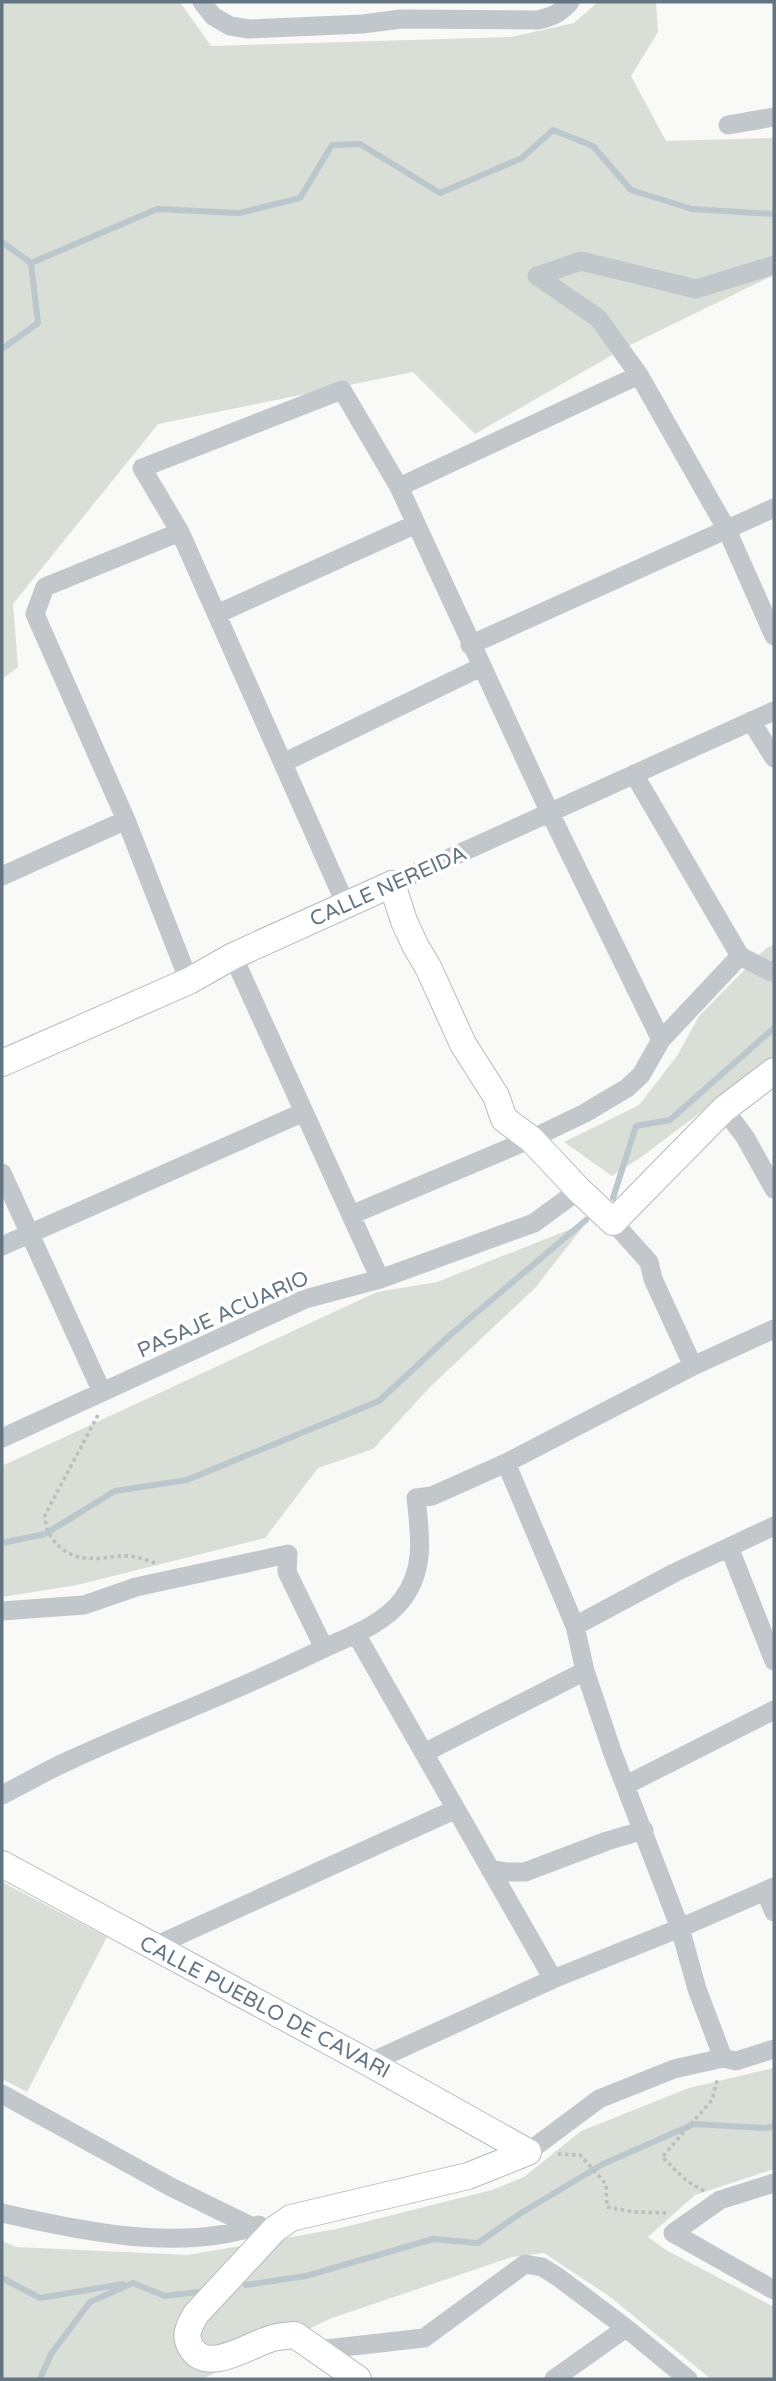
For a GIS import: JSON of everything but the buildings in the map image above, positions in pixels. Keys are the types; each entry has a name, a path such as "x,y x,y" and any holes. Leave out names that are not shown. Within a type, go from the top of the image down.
{"street":[{"path":"202,2 213,16 230,26 250,29 363,24 401,19 538,20 551,17 570,2"},
{"path":"498,2 520,20"},
{"path":"728,125 774,117"},
{"path":"774,265 696,289 581,261 537,276 598,318 639,374 727,530 774,636"},
{"path":"399,488 639,374"},
{"path":"346,905 180,532 142,468 342,390 399,488 470,645 661,1040"},
{"path":"470,645 774,508"},
{"path":"217,614 416,524"},
{"path":"180,532 45,587 35,614 126,820 190,981"},
{"path":"283,763 481,667"},
{"name":"CALLE NEREIDA","path":"2,1063 190,981 233,957 774,711"},
{"path":"751,721 774,758"},
{"path":"634,774 740,956 771,972 774,970"},
{"path":"2,876 126,820"},
{"path":"393,884 404,920 463,1044 496,1096 504,1119 531,1139 649,1262 653,1279 693,1366"},
{"path":"351,1214 531,1139 585,1114 627,1088 641,1075 661,1040 740,956"},
{"path":"233,957 380,1279"},
{"path":"613,1222 724,1109 774,1071"},
{"path":"724,1109 745,1138 774,1189"},
{"path":"2,1246 304,1112"},
{"path":"2,1172 102,1392"},
{"name":"PASAJE ACUARIO","path":"2,1438 304,1299 380,1279 534,1223 579,1190"},
{"path":"2,1795 67,1761 256,1682 356,1634 401,1602 411,1585 418,1569 421,1547 416,1498 432,1496 506,1462 693,1366 774,1329"},
{"path":"506,1462 575,1626 585,1671 680,1928 697,1989 723,2058"},
{"path":"575,1626 674,1573 774,1525"},
{"path":"729,1547 774,1661"},
{"path":"2,1611 84,1605 136,1587 288,1554 288,1572 324,1648"},
{"path":"356,1634 553,1979"},
{"path":"424,1753 585,1671"},
{"path":"626,1785 774,1710"},
{"path":"153,1947 456,1809"},
{"path":"490,1869 525,1872 644,1830"},
{"name":"CALLE PUEBLO DE CAVARI","path":"2,1864 528,2152"},
{"path":"369,2063 553,1979 770,1889 774,1912"},
{"path":"2,2213 48,2223 174,2240 257,2236 275,2229 291,2218 468,2176 528,2152 600,2099 674,2069 723,2058 736,2061 774,2049"},
{"path":"2,2094 257,2236"},
{"path":"774,2183 720,2200 673,2233 774,2290"},
{"path":"257,2236 196,2314 187,2330 187,2343 195,2354 207,2360 221,2359 274,2338 295,2335 358,2379"},
{"path":"317,2350 424,2337 525,2264 541,2267 558,2277 688,2379"},
{"path":"554,2379 626,2328"}],"path":[{"path":"102,1392 99,1414 45,1515 45,1528 53,1541 67,1553 85,1559 130,1556 156,1563"},
{"path":"720,2200 687,2181 662,2157 712,2100 723,2058"},
{"path":"528,2152 580,2155 606,2184 607,2207 634,2212 698,2214"}],"shaded area":[{"path":"2,2 180,2 211,46 511,37 574,23 598,2 656,2 658,32 631,76 666,141 774,138 774,275 626,347 475,434 413,372 158,424 13,604 18,667 2,679"},
{"path":"774,944 774,1057 612,1176 564,1142 639,1105 677,1056 699,1016 765,949"},
{"path":"586,1223 535,1288 430,1387 373,1449 318,1468 265,1538 77,1585 2,1597 2,1466 377,1292 437,1282"},
{"path":"2,1882 107,1937 27,2092 2,2079"},
{"path":"774,2068 774,2169 695,2195 648,2237 666,2250 774,2307 774,2379 711,2379 609,2296 544,2253 512,2257 332,2318 202,2379 2,2379 2,2241 16,2247 188,2255 337,2229 492,2190 524,2177 581,2131 689,2088"}],"waterway":[{"path":"2,242 31,263 157,209 239,213 300,198 332,145 360,144 440,193 522,158 553,130 593,146 631,190 692,209 774,214"},
{"path":"2,349 38,323 31,263"},
{"path":"613,1198 636,1126 670,1120 774,1028"},
{"path":"2,1543 45,1534 115,1491 187,1480 379,1401 449,1336 586,1220"},
{"path":"246,2285 306,2276 433,2239 478,2243 521,2213 603,2164 694,2124 766,2128 774,2126"},
{"path":"2,2278 40,2298 123,2284"},
{"path":"40,2379 51,2354 90,2302 133,2283 165,2296 198,2292"}]}
